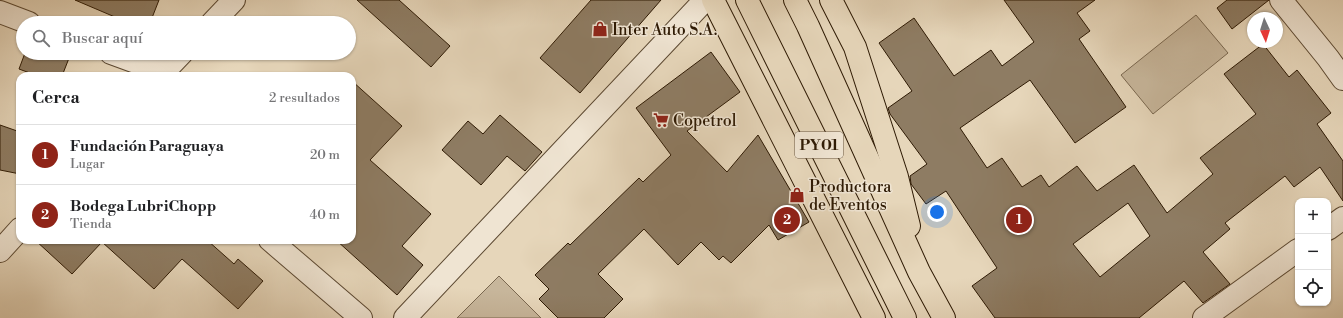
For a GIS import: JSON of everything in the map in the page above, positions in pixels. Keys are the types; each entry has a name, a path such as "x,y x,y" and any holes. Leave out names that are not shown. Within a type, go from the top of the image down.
{"highway":[{"path":"713,0 874,318"},
{"name":"PY01","path":"748,0 905,318"},
{"name":"PY01","path":"795,0 919,272 944,318"},
{"path":"831,0 855,47 897,177 919,272"}],"street":[{"path":"219,16 234,0"},
{"path":"405,318 705,0"},
{"path":"1281,0 1343,79"},
{"path":"0,12 16,18"},
{"path":"128,60 157,72"},
{"path":"164,72 175,60"},
{"path":"1331,227 1343,218"},
{"path":"0,251 16,233"},
{"path":"275,244 362,318"},
{"path":"1204,318 1295,252"}],"shaded area":[{"path":"1196,15 1228,53 1153,114 1121,75"},
{"path":"499,276 541,318 457,318"}],"building":[{"path":"75,0 159,0 153,16 113,16"},
{"path":"357,0 399,0 450,46 431,67"},
{"name":"Inter Auto S.A.","path":"591,0 661,0 580,93 540,58"},
{"path":"1004,0 1095,0 1077,13 1090,31 1079,39 1126,107 1075,143 1030,80 960,128 987,168 1002,158 1022,187 1041,175 1049,187 1077,166 1097,191 1134,165 1167,213 1213,174 1200,158 1256,114 1224,74 1258,48 1266,48 1289,77 1297,70 1331,113 1317,124 1343,161 1343,201 1320,167 1294,187 1285,176 1225,223 1230,229 1203,252 1230,284 1203,303 1184,281 1139,318 995,318 972,286 997,268 946,191 926,204 911,184 910,176 927,164 890,114 888,108 912,91 879,43 914,18 954,76 991,50 1002,66 1034,42","holes":["1128,203 1150,236 1100,277 1073,244"]},
{"path":"1227,0 1269,0 1254,12 1247,12 1247,17 1232,29 1217,8"},
{"path":"711,52 740,92 687,131 727,172 758,135 809,222 778,240 769,225 731,263 723,256 719,260 701,242 678,265 644,229 598,274 623,299 604,318 558,318 539,299 549,289 535,275 568,243 570,245 639,178 643,182 671,155 636,108"},
{"path":"22,60 68,60 64,72 27,72 19,69"},
{"path":"356,85 402,126 370,160 431,214 402,246 423,265 397,295 340,244 356,244"},
{"path":"500,115 542,152 525,171 507,156 481,185 442,150 468,121 483,134"},
{"path":"0,125 16,131 16,173 0,170"},
{"path":"39,244 100,244 72,274"},
{"path":"104,244 212,244 234,264 238,259 263,281 238,309 182,259 154,289"}],"place":[{"name":"Inter Auto S.A.","path":"600,29"},
{"name":"Copetrol","path":"661,120"},
{"name":"Productora de Eventos","path":"797,195"},
{"name":"Bodega LubriChopp","path":"787,220"},
{"name":"Fundación Paraguaya","path":"1019,220"}]}
